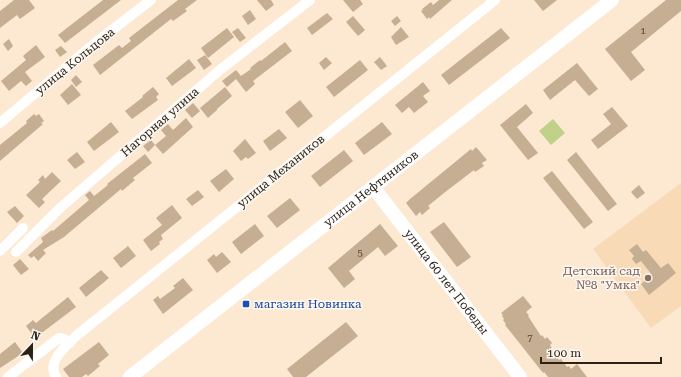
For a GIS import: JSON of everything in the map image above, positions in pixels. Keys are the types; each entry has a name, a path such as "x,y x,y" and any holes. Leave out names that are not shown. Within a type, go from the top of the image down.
{"main road":[{"name":"улица Нефтяников","path":"130,377 612,0"},
{"name":"улица 60 лет Победы","path":"373,187 520,377"}],"street":[{"name":"улица Кольцова","path":"0,123 94,43 151,0"},
{"name":"Нагорная улица","path":"16,252 60,208 221,69 310,0"},
{"name":"улица Механиков","path":"56,377 52,368 53,363 70,343 82,332 495,0"},
{"path":"0,251 23,228"},
{"path":"8,377 59,338 70,343"}],"shaded area":[{"name":"Детский сад №8 \"Умка\"","path":"681,183 681,306 651,328 593,249"}],"green space":[{"path":"553,119 565,133 551,145 539,131"}],"building":[{"path":"14,0 29,0 35,8 20,19 17,15 0,28 0,11"},
{"path":"103,0 121,0 65,43 58,35"},
{"path":"178,0 197,0 185,9 187,11 173,21 171,19 100,75 93,65 119,45 122,48 131,41 129,38"},
{"path":"257,0 271,0 274,5 266,11"},
{"path":"343,0 360,0 363,4 353,12"},
{"path":"439,0 452,0 430,19 429,17 427,19 421,11 423,10 422,9 431,2 433,5"},
{"path":"534,0 557,0 543,11"},
{"path":"666,0 681,0 681,11 631,52 645,70 631,81 605,49"},
{"path":"250,10 256,19 248,25 242,16"},
{"path":"327,13 333,19 312,35 307,28"},
{"path":"353,16 365,30 358,36 346,22"},
{"path":"397,16 401,21 395,26 391,21"},
{"path":"401,27 409,37 396,45 391,37"},
{"path":"227,28 234,37 208,58 201,48"},
{"path":"238,28 246,38 240,42 232,32"},
{"path":"501,28 510,38 449,85 441,75"},
{"path":"9,39 13,46 8,51 3,44"},
{"path":"285,42 292,51 253,81 255,84 246,92 236,79 227,87 222,81 236,70 241,76"},
{"path":"36,45 45,57 25,72 32,81 26,86 21,81 9,91 1,81 26,60 23,56"},
{"path":"61,46 67,52 60,57 55,50"},
{"path":"205,55 212,64 204,70 197,60"},
{"path":"326,57 332,63 324,70 319,63"},
{"path":"380,57 387,66 381,70 374,62"},
{"path":"189,59 196,68 172,86 166,78"},
{"path":"360,60 368,70 334,97 326,87"},
{"path":"577,63 598,89 589,96 575,80 550,100 543,90"},
{"path":"76,75 82,82 76,87 71,80"},
{"path":"423,82 430,91 423,96 428,102 414,113 409,107 402,113 395,105"},
{"path":"72,84 81,95 68,105 60,95"},
{"path":"153,87 159,94 156,97 158,100 132,119 125,111"},
{"path":"225,87 232,96 208,118 200,108"},
{"path":"300,100 313,116 298,128 285,112"},
{"path":"193,103 200,111 192,118 185,110"},
{"path":"526,104 533,113 517,127 538,153 528,160 500,125"},
{"path":"612,107 628,126 598,149 591,140 611,124 603,114"},
{"path":"34,114 36,116 39,114 44,121 41,123 43,124 0,161 0,145 27,123 26,121"},
{"path":"186,118 193,127 163,154 155,145 166,136 161,130 168,124 173,130"},
{"path":"111,122 119,132 94,151 87,142"},
{"path":"382,122 392,134 364,155 355,143"},
{"path":"279,129 287,138 270,151 263,141"},
{"path":"245,139 256,153 248,159 246,157 241,161 233,151"},
{"path":"151,140 155,145 148,152 143,146"},
{"path":"476,147 487,160 482,163 484,166 475,172 474,170 444,193 428,206 430,208 422,215 420,212 416,216 406,203 471,149 472,151"},
{"path":"344,150 353,161 320,187 311,176"},
{"path":"77,152 85,162 75,169 67,160"},
{"path":"576,152 617,204 608,211 567,160"},
{"path":"145,154 152,163 133,178 135,180 122,191 121,189 64,237 43,250 46,253 38,261 34,256 31,258 28,255 43,242 41,238 52,230 53,231 89,200 85,195 90,191 94,196"},
{"path":"226,169 234,179 219,192 210,181"},
{"path":"552,171 593,222 584,229 543,178"},
{"path":"52,172 61,181 42,199 45,202 39,208 26,195 40,182 38,180 43,175 45,179"},
{"path":"639,185 645,193 637,199 631,192"},
{"path":"198,190 204,197 192,206 186,199"},
{"path":"290,198 300,210 277,228 267,216"},
{"path":"172,205 182,218 161,235 163,239 159,242 160,244 151,251 143,240 162,225 156,218"},
{"path":"15,206 24,216 17,223 7,212"},
{"path":"444,222 471,257 457,267 430,232"},
{"path":"255,224 264,236 241,254 232,242"},
{"path":"380,224 398,246 385,256 378,247 349,271 355,279 344,288 328,268"},
{"path":"637,244 643,252 646,250 661,268 668,263 676,273 649,295 641,284 652,275 641,261 636,264 632,259 634,256 629,250"},
{"path":"128,246 136,256 121,268 113,258"},
{"path":"222,252 231,262 217,273 207,260 214,254 216,257"},
{"path":"20,259 29,269 21,275 13,265"},
{"path":"101,270 109,278 86,297 79,288"},
{"path":"183,278 193,290 163,314 153,300 158,296 160,299 175,288 173,286"},
{"path":"523,296 532,307 526,312 529,315 528,316 541,336 542,335 545,339 547,337 552,343 550,345 552,348 551,349 559,360 561,359 567,367 569,366 571,369 577,364 587,377 548,377 544,372 543,373 505,325 503,315 501,313"},
{"path":"68,297 76,307 35,338 26,326 33,320 36,323"},
{"path":"346,322 358,336 306,377 293,377 287,369"},
{"path":"15,342 23,353 0,368 0,354"},
{"path":"99,342 109,355 98,364 100,366 88,376 86,374 82,377 69,377 63,369"}],"place":[{"name":"Детский сад №8 \"Умка\"","path":"648,278"},
{"name":"магазин Новинка","path":"246,304"}]}
